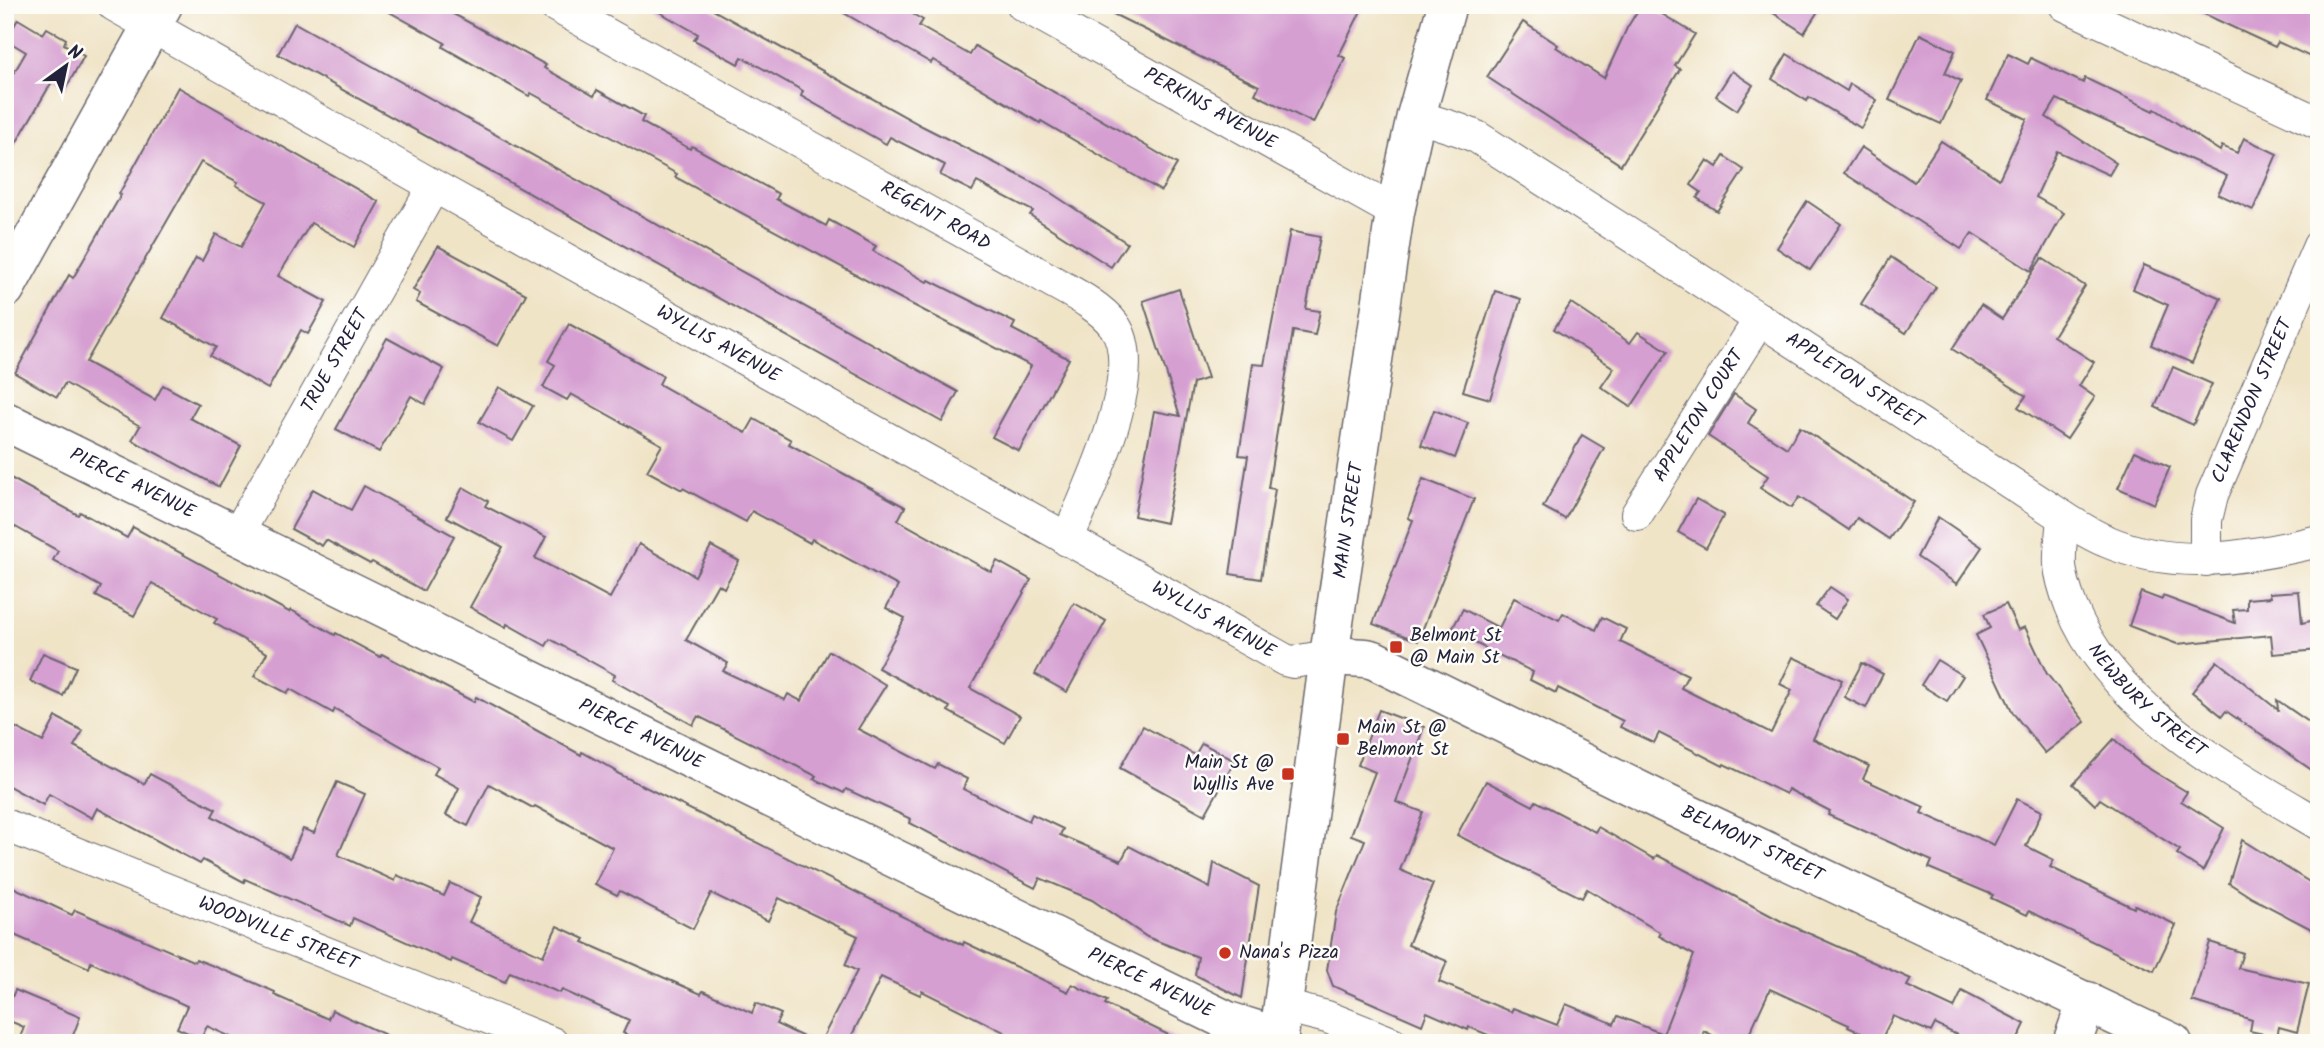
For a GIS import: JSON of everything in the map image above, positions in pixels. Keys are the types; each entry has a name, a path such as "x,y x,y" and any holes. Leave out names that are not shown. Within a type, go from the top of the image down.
{"street":[{"name":"WYLLIS AVENUE","path":"114,5 159,12 434,186 1284,660 1293,662 1329,656"},
{"name":"REGENT ROAD","path":"554,5 1043,276 1103,314 1115,326 1122,342 1124,371 1121,392 1098,466 1067,540"},
{"name":"PERKINS AVENUE","path":"1023,5 1395,212"},
{"name":"MAIN STREET","path":"1280,1028 1329,656 1395,212 1416,116 1447,5"},
{"path":"2065,5 2319,123"},
{"path":"5,289 159,12"},
{"name":"APPLETON STREET","path":"1416,116 1477,138 2098,538 2164,558 2206,560 2253,555 2319,541"},
{"name":"TRUE STREET","path":"237,535 434,186"},
{"name":"CLARENDON STREET","path":"2206,560 2206,520 2212,495 2319,246"},
{"name":"APPLETON COURT","path":"1637,514 1760,319"},
{"name":"PIERCE AVENUE","path":"5,421 709,769 1228,1021 1280,1028"},
{"name":"NEWBURY STREET","path":"2063,517 2060,566 2065,590 2086,637 2117,679 2151,715 2192,745 2319,824"},
{"name":"BELMONT STREET","path":"1329,656 1366,658 1378,662 1669,805 2173,1043"},
{"name":"WOODVILLE STREET","path":"5,825 552,1043"},
{"path":"2072,1043 2087,1001"},
{"path":"1280,1028 1327,1017 1392,1043"}],"building":[{"path":"377,5 435,5 459,17 546,65 544,68 594,96 597,90 644,116 641,122 690,149 692,146 779,194 776,199 826,226 829,220 876,246 873,251 927,282 929,280 1015,323 1012,329 1069,359 1019,451 992,437 1031,366 675,177 677,174 531,93 529,96 443,47 445,43"},
{"path":"647,5 704,5 922,126 1042,187 1127,243 1111,267 1030,215 1033,211 977,182 972,191 940,175 945,165 890,137 886,144 801,96 803,91 742,57 738,64 694,40 698,34"},
{"path":"830,5 897,5 923,20 919,26 970,55 975,46 1177,164 1161,191 933,60 931,63"},
{"path":"1095,5 1364,5 1339,55 1345,58 1313,123 1255,94 1259,86"},
{"path":"1641,5 1647,5 1695,34 1675,66 1680,69 1621,165 1487,77 1523,22 1604,78"},
{"path":"1761,5 1822,5 1804,33"},
{"path":"2185,5 2319,5 2319,61 2278,42 2275,47"},
{"path":"18,19 43,34 47,28 66,39 64,44 84,56 66,88 53,80 5,162 5,88 26,52 6,40"},
{"path":"295,23 958,392 942,422 278,54"},
{"path":"1920,34 1955,51 1945,73 1961,81 1941,124 1889,100"},
{"path":"1787,54 1847,91 1850,84 1877,100 1861,128 1809,97 1807,101 1772,79"},
{"path":"2008,54 2028,64 2031,58 2083,83 2085,78 2154,111 2155,109 2220,151 2222,146 2237,153 2244,138 2277,154 2253,210 2218,194 2227,176 2057,99 2046,117 2116,163 2109,175 2057,151 2036,197 2064,213 2031,271 1972,233 1961,249 1844,173 1861,147 1914,182 1941,141 1999,179 2027,119 1987,100"},
{"path":"1732,71 1753,85 1737,110 1716,96"},
{"path":"178,87 379,202 354,247 311,223 278,276 326,302 308,334 301,330 268,389 210,356 216,347 163,318 196,258 202,261 216,234 241,247 266,202 236,185 238,182 201,162 86,362 155,400 163,385 198,404 190,418 241,446 219,487 132,440 140,426 65,383 57,397 15,373 69,275 73,278 121,195 119,194"},
{"path":"1724,156 1744,170 1717,211 1697,198 1701,192 1691,185 1707,160 1717,167"},
{"path":"1807,201 1841,224 1810,270 1777,248"},
{"path":"1290,231 1320,237 1306,309 1320,311 1315,335 1293,331 1268,488 1275,489 1261,579 1230,574 1248,456 1239,455 1253,364 1264,365"},
{"path":"438,246 526,294 498,346 416,302 420,294 413,290"},
{"path":"1891,257 1936,287 1906,333 1861,304"},
{"path":"2042,258 2085,286 2053,336 2094,362 2079,386 2095,397 2067,439 2018,407 2026,396 1952,349 1981,305 2002,319"},
{"path":"2144,265 2221,298 2192,363 2151,345 2168,305 2133,289"},
{"path":"1179,289 1208,378 1193,383 1166,523 1134,516 1154,411 1180,416 1143,301"},
{"path":"1495,291 1521,299 1490,399 1463,391"},
{"path":"1571,303 1630,343 1638,332 1668,351 1631,407 1601,387 1614,368 1554,329"},
{"path":"569,324 663,376 659,384 746,433 754,419 791,440 789,444 905,507 898,520 991,572 997,561 1031,580 970,688 1020,716 1005,743 948,711 950,707 878,668 905,618 886,608 898,586 812,539 810,543 752,511 746,522 647,471 662,445 571,394 567,400 543,387 555,365 548,361"},
{"path":"387,338 444,369 425,404 411,396 379,452 336,429"},
{"path":"2173,367 2212,384 2193,425 2155,407"},
{"path":"499,387 533,406 513,441 479,422"},
{"path":"1734,394 1756,409 1748,423 1787,448 1800,427 1914,502 1889,539 1857,518 1849,530 1799,497 1791,508 1760,488 1768,476 1708,436"},
{"path":"1434,410 1468,423 1455,458 1421,445"},
{"path":"1582,435 1604,448 1565,519 1543,507"},
{"path":"2135,451 2170,467 2154,504 2118,488"},
{"path":"5,475 127,538 133,527 289,612 291,610 380,657 382,654 474,702 476,697 581,755 582,752 615,772 899,915 963,945 964,942 1068,992 1072,984 1107,1001 1105,1004 1185,1043 1026,1043 922,991 920,995 881,977 848,1043 820,1043 857,971 845,965 858,936 779,898 768,921 711,893 693,929 620,891 617,895 595,884 613,848 489,784 468,826 446,815 459,788 434,774 438,767 335,709 333,713 290,689 287,693 254,676 267,653 214,623 217,619 152,583 134,616 96,596 101,587 53,560 58,551 5,521"},
{"path":"1423,479 1474,499 1418,641 1373,624 1413,520 1408,518"},
{"path":"364,486 454,536 424,591 326,540 322,546 291,529 313,489 351,510"},
{"path":"463,487 488,501 485,506 546,537 535,558 610,598 639,544 695,576 711,546 739,561 724,588 718,584 686,640 728,663 723,671 785,700 788,694 801,701 829,651 886,685 858,729 935,769 938,764 967,779 963,789 1029,821 1032,814 1063,829 1060,835 1121,861 1129,846 1210,888 1214,863 1259,886 1242,998 1195,975 1198,957 1147,937 1092,900 1040,878 1035,888 910,823 911,819 846,789 844,793 814,779 816,776 698,716 693,725 612,680 615,675 550,639 546,646 470,607 503,547 447,517"},
{"path":"1696,499 1724,515 1706,548 1678,532"},
{"path":"1938,517 1982,547 1957,584 1917,557"},
{"path":"1830,587 1848,599 1835,619 1816,606"},
{"path":"2299,591 2302,623 2319,619 2319,650 2273,654 2271,635 2177,644 2129,626 2141,592 2162,600 2163,596 2235,623 2233,610 2247,609 2247,599 2271,597 2270,593"},
{"path":"1514,598 1559,620 1563,613 1596,630 1602,617 1626,629 1620,642 1688,675 1681,688 1771,733 1792,690 1780,684 1793,657 1842,680 1813,739 1869,766 1863,779 1924,807 1921,813 1994,845 2017,799 2042,811 2026,846 2054,860 2050,867 2134,908 2135,905 2176,925 2154,971 2029,911 2027,915 1991,898 1993,895 1929,868 1932,861 1828,815 1830,811 1788,789 1786,794 1659,733 1654,743 1620,727 1623,721 1558,688 1556,693 1530,680 1533,672 1451,631 1463,609 1499,628"},
{"path":"1074,603 1106,621 1067,692 1035,674"},
{"path":"2006,604 2018,630 2025,627 2047,674 2085,722 2045,753 2013,713 1976,635 1990,628 1984,614"},
{"path":"43,653 76,667 63,696 30,681"},
{"path":"1937,660 1963,676 1947,701 1921,685"},
{"path":"2217,661 2278,710 2277,700 2319,729 2319,775 2226,711 2222,716 2192,692"},
{"path":"1862,663 1883,674 1866,708 1844,697"},
{"path":"1379,710 1424,727 1396,802 1423,812 1400,870 1433,884 1408,945 1447,961 1439,982 1511,1012 1513,1008 1557,1025 1566,1004 1614,1024 1618,1016 1663,1034 1694,955 1659,936 1661,933 1587,889 1582,898 1457,835 1486,781 1533,806 1536,801 1595,832 1598,827 1654,859 1657,855 1781,921 1911,979 1907,986 1954,1008 1962,991 2025,1024 2016,1043 1973,1043 1935,1024 1931,1032 1893,1016 1880,1042 1770,989 1745,1043 1728,1043 1704,1031 1700,1043 1508,1043 1469,1027 1468,1030 1427,1012 1422,1025 1333,986 1327,970 1336,912 1365,840 1351,835 1375,772 1358,765"},
{"path":"56,717 83,731 74,746 144,784 150,774 216,809 212,816 290,858 303,829 314,833 337,782 365,794 338,855 395,881 397,875 444,896 450,883 481,897 469,922 543,956 557,926 585,939 583,942 701,994 703,991 752,1013 756,1003 781,1014 776,1024 816,1043 644,1043 623,1033 629,1020 562,990 560,993 510,972 505,982 452,959 451,962 353,918 350,926 245,879 244,882 203,860 200,864 97,808 92,818 49,794 43,805 5,784 5,722 43,742"},
{"path":"1143,726 1195,755 1202,743 1235,761 1205,815 1120,768"},
{"path":"2114,739 2140,763 2187,792 2181,801 2224,828 2203,871 2177,854 2180,850 2100,799 2095,805 2073,784"},
{"path":"2242,840 2319,888 2319,933 2229,883"},
{"path":"13,887 72,915 75,910 195,962 196,959 241,977 328,1019 332,1010 403,1043 244,1043 207,1026 201,1039 177,1028 187,1006 91,962 89,968 5,931 5,906"},
{"path":"2210,942 2243,953 2238,968 2309,984 2297,1032 2279,1027 2277,1037 2250,1031 2252,1020 2192,1001"},
{"path":"15,990 80,1017 70,1043 18,1043 24,1027 5,1019"}],"place":[{"name":"Belmont St @ Main St","path":"1396,647"},
{"name":"Main St @ Belmont St","path":"1343,739"},
{"name":"Main St @ Wyllis Ave","path":"1288,774"},
{"name":"Nana's Pizza","path":"1225,953"}]}
